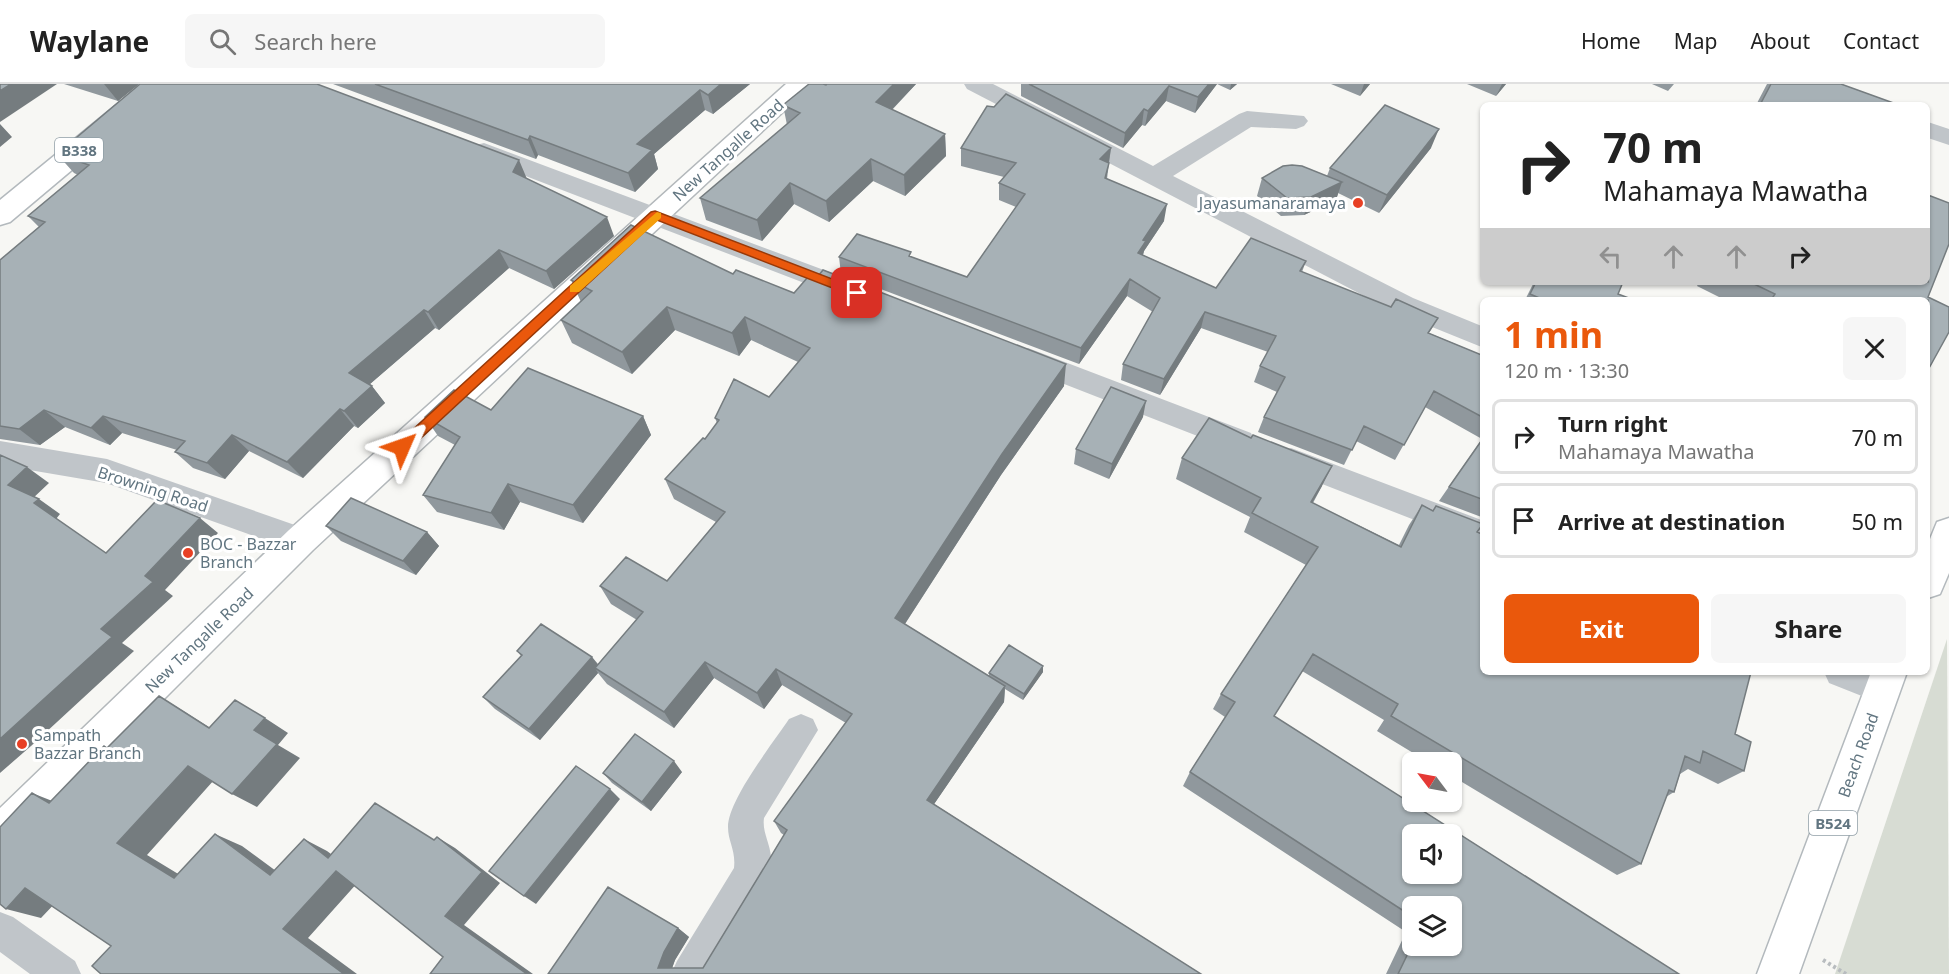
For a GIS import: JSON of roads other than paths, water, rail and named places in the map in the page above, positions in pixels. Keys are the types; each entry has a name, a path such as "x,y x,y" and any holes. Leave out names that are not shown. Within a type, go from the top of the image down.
{"main road":[{"name":"B338","path":"0,215 158,84"},
{"name":"New Tangalle Road","path":"0,835 301,540 801,84"},
{"path":"1930,578 1949,532"},
{"name":"Beach Road","path":"1778,974 1886,680"}],"street":[{"path":"975,84 1404,305 1480,336"},
{"path":"1153,177 1247,119 1296,121"},
{"path":"1930,131 1949,137"},
{"path":"458,141 879,301"},
{"path":"1002,349 1480,532"},
{"name":"Browning Road","path":"0,453 107,471 301,540"},
{"path":"1857,675 1886,680"},
{"path":"690,974 751,873 753,855 745,828 748,812 801,730"},
{"path":"0,930 62,974"}],"place":[{"name":"Jayasumanaramaya","path":"1358,203"},
{"name":"BOC - Bazzar Branch","path":"188,553"},
{"name":"Sampath Bazzar Branch","path":"22,744"}]}
